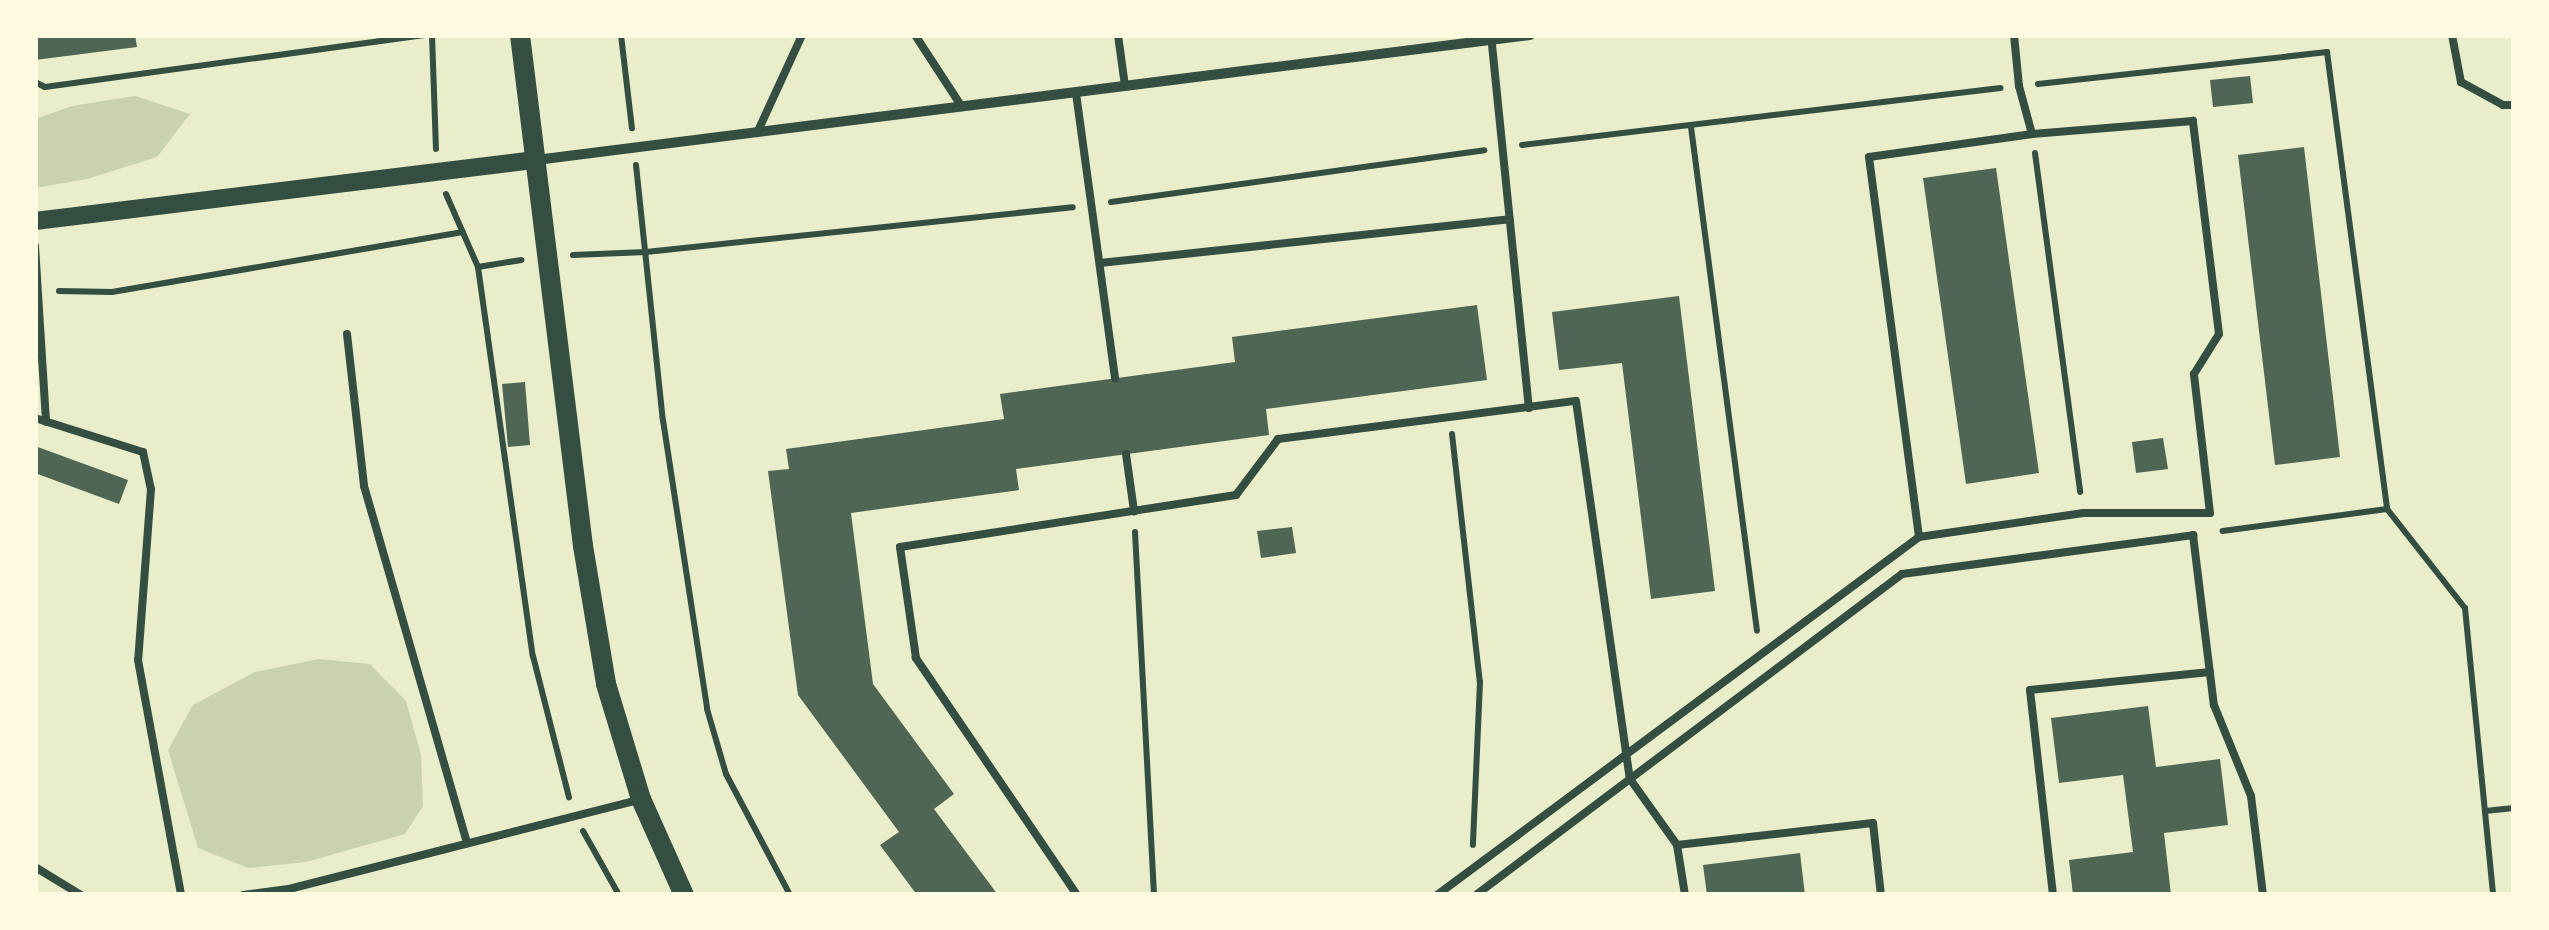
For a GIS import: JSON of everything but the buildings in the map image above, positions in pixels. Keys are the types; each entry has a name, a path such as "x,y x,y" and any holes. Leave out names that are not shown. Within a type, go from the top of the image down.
{"main road":[{"path":"520,35 606,684 640,798 684,895"}],"street":[{"path":"35,222 1530,35"}],"lane":[{"path":"757,133 802,35"},
{"path":"915,35 962,107"},
{"path":"1118,35 1125,86"},
{"path":"2014,35 2020,86 2032,134"},
{"path":"2452,35 2461,82 2503,105 2514,104"},
{"path":"1491,38 1529,408"},
{"path":"1076,93 1115,378"},
{"path":"1438,895 1919,536 2083,514 2210,513 2194,374 2219,334 2193,121 2032,134 1869,157 1919,536"},
{"path":"1100,263 1510,219"},
{"path":"35,246 46,422"},
{"path":"346,334 364,486 467,843"},
{"path":"1078,895 916,658 900,547 1236,495 1278,439 1576,400 1630,778 1677,844 1685,895"},
{"path":"35,418 143,452 151,489 138,660 181,895"},
{"path":"1126,454 1134,511"},
{"path":"1476,895 1902,574 2192,535 2214,705 2252,796 2263,895"},
{"path":"2053,895 2030,690 2210,672"},
{"path":"243,895 290,890 640,798"},
{"path":"1677,844 1873,824 1881,895"},
{"path":"35,867 81,895"}],"path":[{"path":"35,82 45,87 424,35"},
{"path":"432,35 436,173 478,267 534,656 574,816 618,895"},
{"path":"621,35 664,420 707,709 726,774 790,895"},
{"path":"478,267 547,256 646,252 1092,204 1502,148 2327,52 2387,509 2465,608 2493,895"},
{"path":"1690,126 1760,656"},
{"path":"2032,134 2083,514"},
{"path":"38,291 112,292 463,232"},
{"path":"1450,418 1480,682 1472,870"},
{"path":"2192,535 2387,509"},
{"path":"1134,511 1154,895"},
{"path":"2485,811 2514,808"}],"green space":[{"path":"135,96 190,114 157,157 87,179 35,188 35,119 72,106"},
{"path":"319,659 370,664 406,701 421,755 423,806 405,834 306,862 248,868 198,848 168,750 193,705 255,672"}]}
